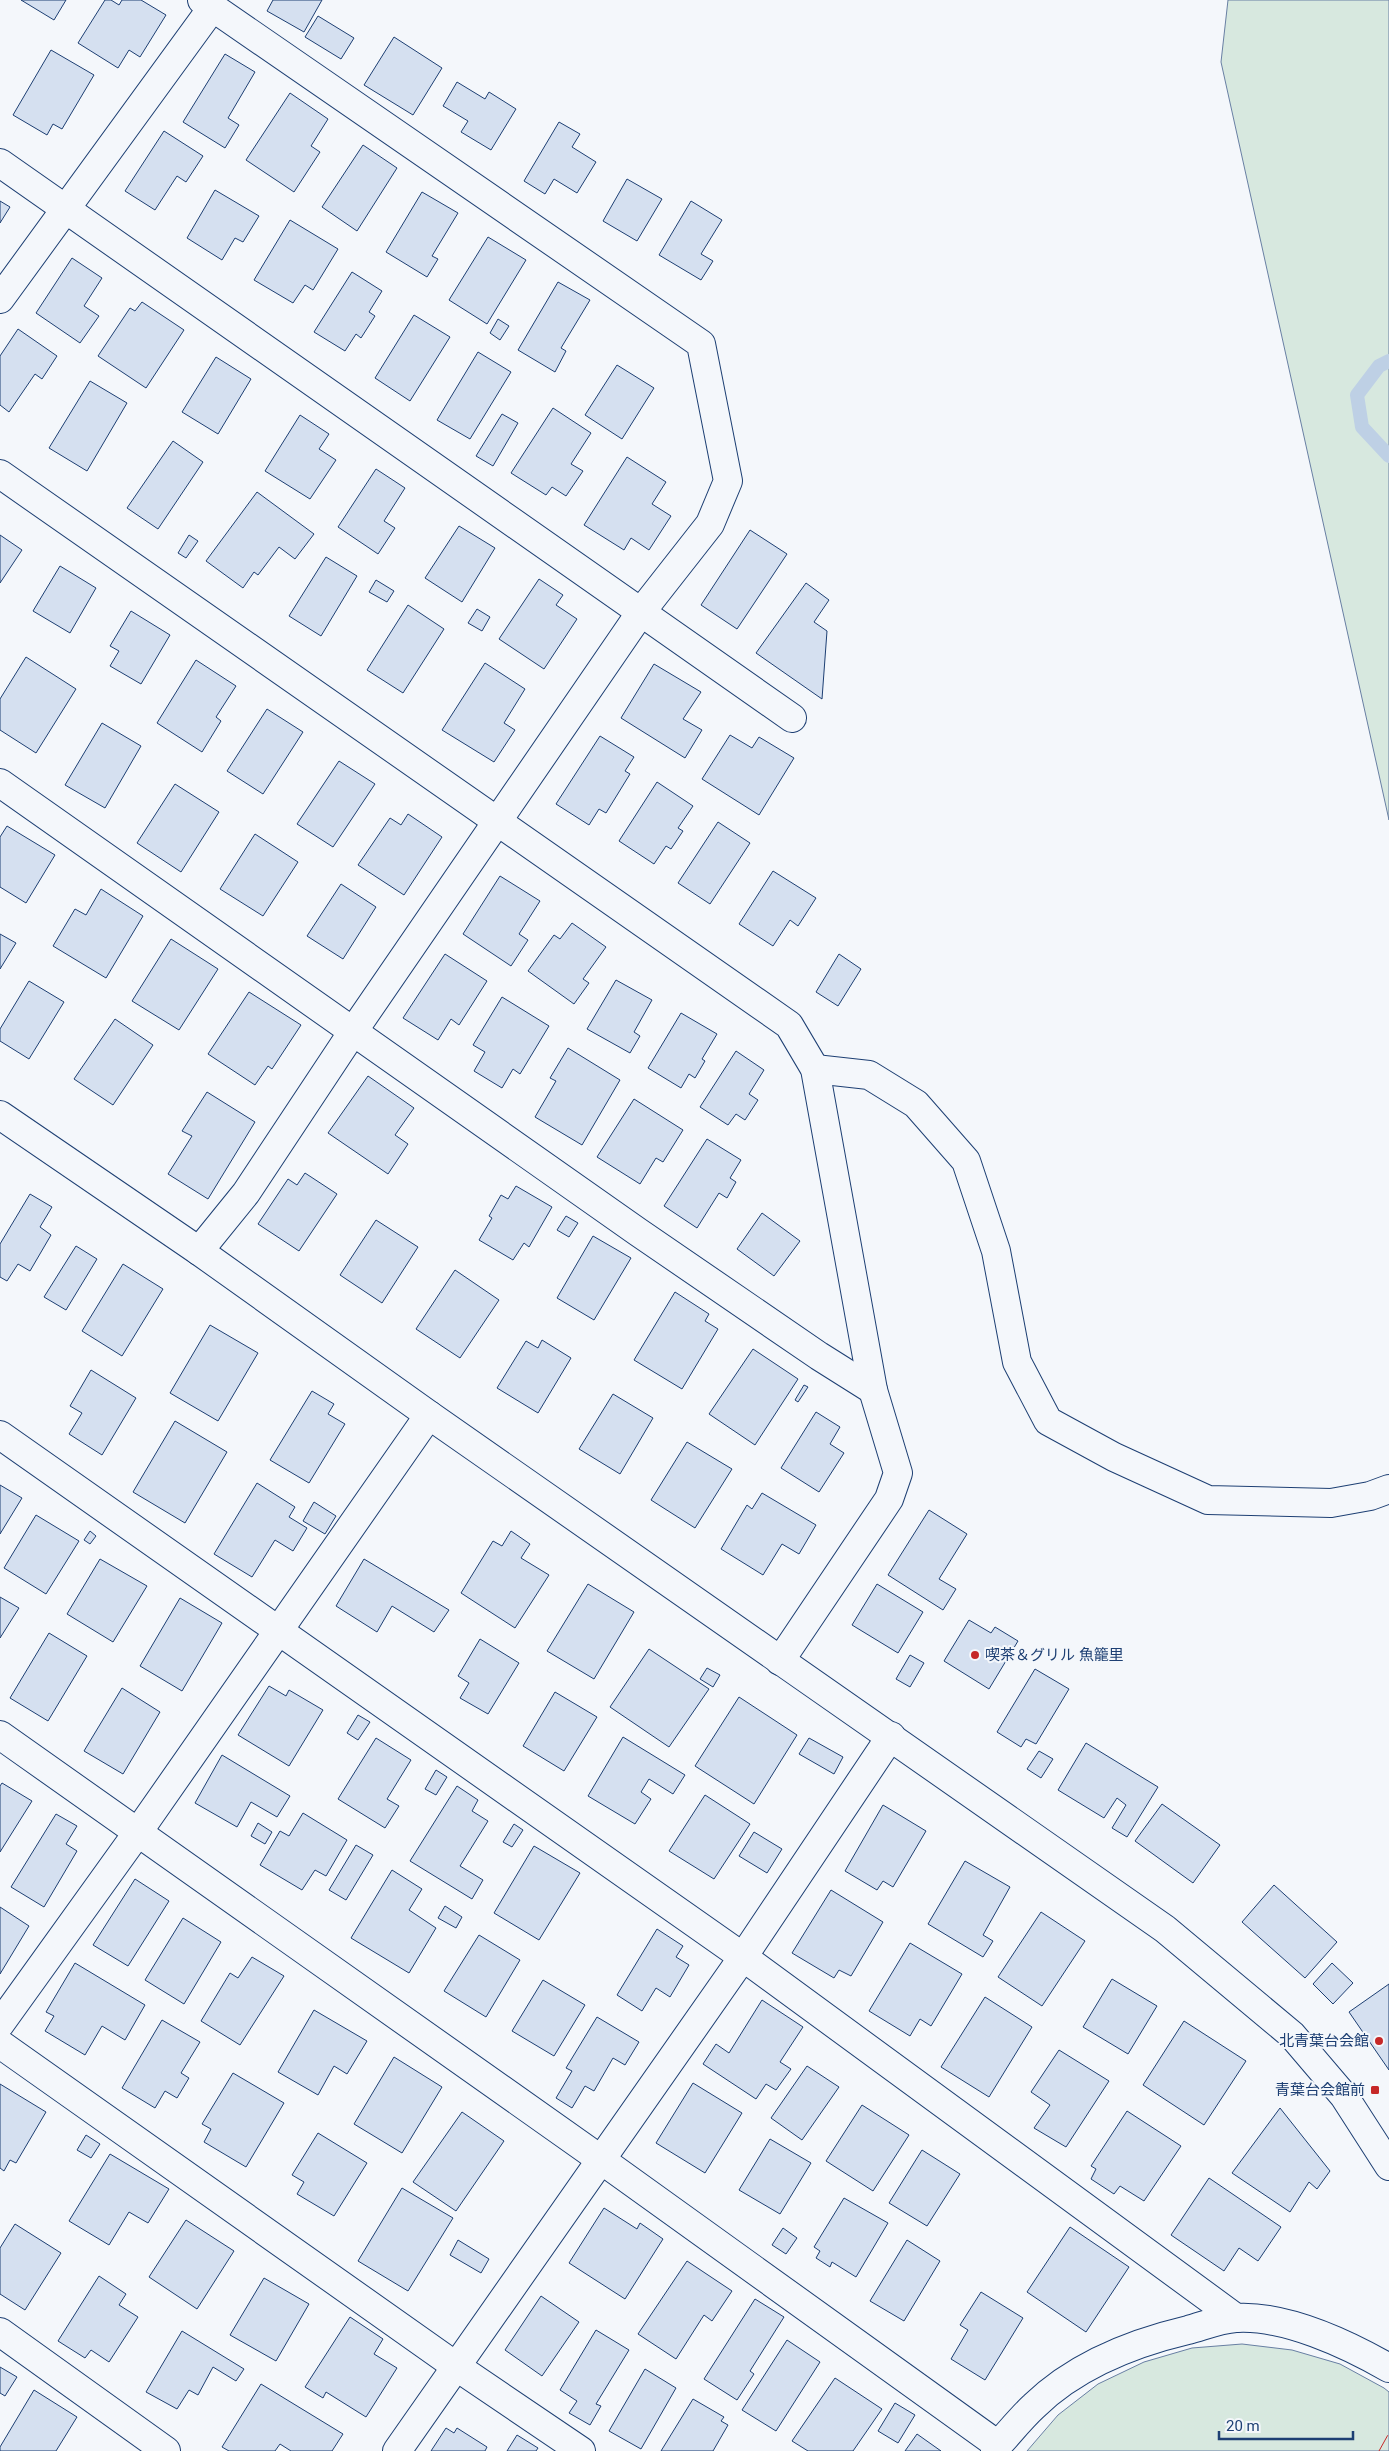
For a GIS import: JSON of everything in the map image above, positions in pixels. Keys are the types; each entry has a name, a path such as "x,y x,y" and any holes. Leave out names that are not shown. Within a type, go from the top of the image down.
{"street":[{"path":"0,299 207,4 700,344 728,481 710,524 641,612 352,1033 246,1193 199,1251"},
{"path":"0,163 792,718"},
{"path":"0,474 789,1025 815,1069 873,1390 898,1473 889,1499 780,1661"},
{"path":"0,784 352,1033 661,1248 819,1356 873,1390"},
{"path":"815,1069 868,1074 916,1104 966,1161 996,1251 1017,1362 1048,1421 1114,1457 1208,1500 1331,1503 1370,1496 1389,1489"},
{"path":"0,1114 199,1251 428,1415 780,1661 891,1736 1165,1929 1292,2035 1344,2096 1389,2166"},
{"path":"0,2024 138,1832 428,1415"},
{"path":"0,1436 279,1630 743,1958 1236,2318"},
{"path":"0,1735 600,2159 997,2448 1035,2405 1076,2373 1122,2350 1168,2334 1236,2318 1273,2321 1312,2333 1360,2351 1389,2368"},
{"path":"397,2451 600,2159 743,1958 891,1736"},
{"path":"0,2044 457,2367 581,2451"},
{"path":"0,2332 166,2451"}],"shaded area":[{"path":"1228,0 1389,0 1389,820 1221,62"},
{"path":"1242,2344 1292,2350 1340,2364 1384,2388 1389,2392 1389,2451 1027,2451 1058,2415 1098,2384 1144,2362 1192,2348"}],"building":[{"path":"21,0 66,0 54,20"},
{"path":"105,0 111,0 119,5 122,0 141,0 166,15 140,57 129,50 118,68 78,43"},
{"path":"273,0 322,0 304,32 267,11"},
{"path":"318,16 354,38 341,59 305,37"},
{"path":"394,37 442,68 413,115 364,85"},
{"path":"51,50 94,75 62,129 53,124 47,135 13,115"},
{"path":"225,54 255,72 228,118 239,125 225,148 183,122"},
{"path":"457,82 485,99 489,92 516,109 491,150 461,132 468,121 443,106"},
{"path":"290,93 328,119 311,146 320,152 294,192 246,160"},
{"path":"559,122 580,134 572,147 596,162 577,193 554,179 545,194 524,181"},
{"path":"164,131 203,156 186,182 177,176 155,210 125,191"},
{"path":"363,145 397,168 357,231 322,207"},
{"path":"627,179 662,199 637,241 603,221"},
{"path":"215,190 259,216 243,242 235,238 222,260 187,238"},
{"path":"422,192 458,213 432,256 438,259 427,277 386,252"},
{"path":"0,201 10,207 0,223"},
{"path":"691,201 722,220 701,254 713,261 701,280 659,255"},
{"path":"290,220 338,249 313,290 305,285 293,303 254,280"},
{"path":"488,237 526,260 487,324 449,300"},
{"path":"72,258 102,278 84,306 99,316 80,343 36,313"},
{"path":"352,272 382,291 369,312 375,316 361,338 356,334 345,351 314,332"},
{"path":"558,282 590,300 561,348 566,351 555,372 518,350"},
{"path":"142,302 184,330 146,388 98,356 130,308 135,311"},
{"path":"414,315 450,337 410,401 375,378"},
{"path":"498,319 509,326 500,340 490,333"},
{"path":"18,329 57,356 42,379 35,374 9,412 0,405 0,356"},
{"path":"478,352 511,372 470,439 437,420"},
{"path":"216,357 251,379 218,434 182,412"},
{"path":"617,365 654,388 622,439 585,415"},
{"path":"90,381 127,403 87,471 49,448"},
{"path":"553,408 591,433 571,464 583,471 566,496 552,487 546,495 511,473"},
{"path":"502,414 518,423 493,466 476,456"},
{"path":"300,415 329,434 319,449 336,460 310,499 265,471"},
{"path":"173,441 203,462 158,529 127,508"},
{"path":"627,457 666,482 652,504 671,516 649,550 631,538 624,550 584,525"},
{"path":"376,469 405,488 384,521 395,528 378,554 338,527"},
{"path":"257,492 314,534 295,559 279,547 258,575 254,572 243,588 206,561"},
{"path":"459,526 495,548 462,602 425,578"},
{"path":"750,530 787,554 737,629 701,605"},
{"path":"0,535 22,550 0,583"},
{"path":"189,535 198,541 186,558 178,553"},
{"path":"326,557 357,576 321,636 289,616"},
{"path":"60,566 96,588 70,633 33,611"},
{"path":"539,579 563,595 556,605 577,619 544,669 499,639"},
{"path":"376,580 394,591 387,602 369,592"},
{"path":"806,583 829,600 814,622 827,631 822,699 756,653"},
{"path":"408,605 444,629 403,693 367,670"},
{"path":"477,609 490,617 482,631 468,623"},
{"path":"131,611 170,635 141,684 110,666 119,651 110,646"},
{"path":"26,657 76,689 36,753 0,730 0,699"},
{"path":"196,660 236,686 216,717 221,721 202,752 157,723"},
{"path":"485,663 525,689 504,723 515,730 494,762 442,730"},
{"path":"654,664 701,692 683,719 702,730 685,758 621,718"},
{"path":"267,709 303,732 263,794 227,771"},
{"path":"102,723 141,746 105,808 65,785"},
{"path":"730,735 752,748 759,737 794,758 759,815 702,779"},
{"path":"600,736 634,757 625,771 630,774 606,813 599,809 589,825 556,804"},
{"path":"339,761 375,784 333,847 297,824"},
{"path":"657,782 693,806 678,828 683,831 671,849 666,846 654,864 619,841"},
{"path":"175,784 219,812 181,872 137,843"},
{"path":"408,814 442,837 404,895 358,865 390,818 401,825"},
{"path":"718,822 750,843 710,904 678,883"},
{"path":"7,826 55,855 26,903 0,887 0,837"},
{"path":"255,834 298,862 263,916 220,889"},
{"path":"773,871 816,898 798,926 790,920 773,946 739,924"},
{"path":"500,876 540,901 519,934 528,940 511,966 463,934"},
{"path":"341,884 376,907 343,959 307,936"},
{"path":"101,889 143,916 106,978 53,946 75,909 86,915"},
{"path":"572,923 606,947 583,979 589,983 574,1004 528,971 554,935 560,939"},
{"path":"0,934 16,943 0,969"},
{"path":"171,939 218,969 179,1030 132,1001"},
{"path":"445,954 487,981 459,1025 451,1019 438,1040 403,1018"},
{"path":"839,954 861,969 838,1006 816,992"},
{"path":"616,980 652,1000 634,1032 640,1036 630,1053 587,1029"},
{"path":"29,981 64,1002 29,1059 0,1041 0,1029"},
{"path":"249,992 301,1025 272,1069 268,1066 255,1085 208,1054"},
{"path":"502,997 549,1026 520,1074 513,1069 502,1088 474,1071 485,1052 473,1045"},
{"path":"681,1013 717,1034 702,1059 705,1061 695,1078 689,1074 681,1088 648,1068"},
{"path":"115,1019 153,1045 113,1105 74,1079"},
{"path":"568,1048 620,1080 582,1145 535,1117 556,1081 550,1078"},
{"path":"736,1051 764,1070 749,1094 758,1100 745,1120 736,1114 728,1125 700,1107"},
{"path":"368,1076 414,1108 395,1135 408,1144 388,1174 328,1133"},
{"path":"207,1092 255,1122 208,1199 168,1174 192,1136 182,1131"},
{"path":"634,1099 683,1130 663,1162 656,1158 640,1184 597,1157"},
{"path":"707,1139 741,1160 730,1178 736,1182 727,1198 719,1193 697,1228 664,1206"},
{"path":"305,1173 337,1194 299,1251 258,1224 288,1179 297,1185"},
{"path":"516,1186 552,1207 529,1247 524,1243 513,1260 479,1240 492,1218 489,1216 501,1195 508,1199"},
{"path":"30,1194 52,1207 40,1227 51,1235 30,1271 18,1264 7,1281 0,1277 0,1244"},
{"path":"762,1213 800,1241 774,1276 737,1249"},
{"path":"566,1216 578,1223 569,1237 557,1230"},
{"path":"376,1220 418,1247 382,1303 340,1275"},
{"path":"593,1236 631,1258 594,1320 557,1298"},
{"path":"76,1246 97,1259 66,1310 44,1297"},
{"path":"123,1264 163,1289 122,1356 82,1331"},
{"path":"455,1270 499,1300 460,1358 416,1329"},
{"path":"675,1292 709,1314 705,1321 718,1329 682,1389 634,1360"},
{"path":"210,1325 258,1353 218,1421 170,1393"},
{"path":"542,1340 571,1358 538,1413 497,1388 526,1341 538,1348"},
{"path":"753,1349 798,1379 755,1445 709,1414"},
{"path":"91,1370 136,1398 102,1455 69,1434 82,1413 70,1406"},
{"path":"804,1385 808,1387 798,1402 795,1400"},
{"path":"312,1391 334,1404 328,1414 345,1424 309,1483 270,1460"},
{"path":"613,1394 653,1418 620,1474 579,1449"},
{"path":"816,1412 840,1427 830,1444 844,1453 819,1492 781,1468"},
{"path":"175,1421 227,1452 185,1523 133,1492"},
{"path":"687,1442 732,1469 695,1528 651,1500"},
{"path":"257,1483 295,1507 289,1517 307,1528 293,1551 275,1540 252,1577 214,1554"},
{"path":"0,1485 22,1498 0,1534"},
{"path":"762,1493 816,1525 799,1554 782,1544 763,1575 721,1549 747,1505 752,1509"},
{"path":"314,1502 336,1516 325,1534 303,1521"},
{"path":"929,1510 967,1534 939,1579 956,1589 943,1610 888,1575"},
{"path":"36,1515 79,1541 46,1594 4,1568"},
{"path":"90,1531 96,1536 90,1544 84,1540"},
{"path":"511,1531 530,1544 521,1558 549,1575 515,1628 461,1593 493,1541 502,1546"},
{"path":"100,1559 147,1586 113,1642 67,1614"},
{"path":"364,1559 449,1610 434,1632 392,1606 377,1632 336,1606"},
{"path":"588,1584 634,1612 594,1679 547,1651"},
{"path":"877,1584 923,1612 898,1653 852,1625"},
{"path":"0,1597 19,1608 0,1638"},
{"path":"180,1598 222,1623 182,1691 140,1666"},
{"path":"969,1620 991,1633 995,1627 1018,1641 989,1689 944,1661"},
{"path":"49,1633 87,1656 48,1721 10,1698"},
{"path":"480,1639 519,1663 488,1714 460,1698 469,1683 458,1676"},
{"path":"649,1649 709,1689 669,1747 610,1707"},
{"path":"910,1655 924,1663 910,1687 896,1679"},
{"path":"707,1668 720,1675 713,1687 700,1679"},
{"path":"1035,1669 1069,1689 1036,1744 1026,1739 1021,1747 997,1732"},
{"path":"269,1686 286,1696 289,1690 323,1710 289,1766 238,1735"},
{"path":"122,1688 160,1712 123,1774 84,1751"},
{"path":"555,1692 597,1717 564,1771 523,1746"},
{"path":"739,1697 797,1735 754,1804 695,1766"},
{"path":"358,1715 370,1722 358,1740 347,1733"},
{"path":"623,1737 685,1775 673,1794 649,1779 641,1792 651,1799 635,1824 588,1796"},
{"path":"376,1738 411,1760 387,1799 399,1806 385,1828 338,1799"},
{"path":"809,1738 843,1757 834,1774 799,1754"},
{"path":"1086,1743 1158,1787 1127,1837 1112,1828 1126,1805 1117,1798 1104,1818 1058,1790"},
{"path":"1039,1751 1053,1759 1041,1778 1027,1769"},
{"path":"222,1755 290,1796 277,1817 251,1802 237,1827 195,1803"},
{"path":"436,1770 447,1777 436,1795 425,1789"},
{"path":"2,1783 32,1801 0,1852 0,1786"},
{"path":"457,1786 478,1800 472,1811 488,1821 460,1866 483,1880 472,1899 410,1861"},
{"path":"705,1795 750,1824 714,1879 669,1851"},
{"path":"1162,1804 1220,1845 1193,1883 1135,1841"},
{"path":"883,1805 926,1831 893,1887 883,1881 877,1890 845,1871"},
{"path":"303,1813 347,1840 326,1876 315,1870 302,1890 260,1865 280,1831 289,1836"},
{"path":"56,1814 77,1826 66,1844 77,1851 44,1907 11,1887"},
{"path":"258,1823 272,1832 265,1844 251,1836"},
{"path":"514,1824 523,1830 512,1847 503,1842"},
{"path":"754,1832 782,1849 767,1873 739,1856"},
{"path":"356,1845 373,1855 346,1900 329,1890"},
{"path":"534,1846 580,1873 539,1940 494,1913"},
{"path":"965,1861 1010,1887 983,1935 993,1941 983,1957 928,1924"},
{"path":"392,1870 422,1889 409,1910 436,1928 409,1973 351,1938"},
{"path":"135,1879 169,1901 128,1966 93,1945"},
{"path":"1274,1885 1337,1942 1305,1978 1242,1922"},
{"path":"831,1890 883,1922 851,1976 839,1970 834,1978 792,1953"},
{"path":"445,1906 462,1917 456,1928 438,1918"},
{"path":"0,1907 29,1926 0,1974"},
{"path":"1041,1912 1085,1941 1042,2006 998,1977"},
{"path":"183,1918 221,1942 184,2004 145,1980"},
{"path":"657,1929 683,1946 676,1957 689,1965 670,1997 656,1988 642,2011 617,1995"},
{"path":"479,1935 520,1960 486,2017 444,1991"},
{"path":"910,1943 962,1974 931,2026 920,2019 910,2036 869,2011"},
{"path":"252,1957 284,1976 240,2045 201,2021 230,1973 238,1978"},
{"path":"75,1963 145,2005 125,2040 102,2026 85,2055 45,2031 54,2016 46,2012"},
{"path":"1332,1963 1353,1983 1333,2004 1313,1984"},
{"path":"1112,1979 1157,2006 1128,2054 1083,2027"},
{"path":"543,1980 585,2005 554,2056 512,2031"},
{"name":"北青葉台会館","path":"1389,1984 1389,2070 1349,2012"},
{"path":"985,1997 1032,2027 989,2097 941,2067"},
{"path":"762,2000 803,2027 780,2062 791,2069 776,2090 766,2084 756,2099 703,2064 716,2044 729,2053"},
{"path":"314,2010 367,2041 347,2074 334,2066 318,2095 278,2072"},
{"path":"597,2017 639,2042 625,2065 613,2058 594,2091 585,2086 572,2108 556,2098 572,2071 566,2068"},
{"path":"162,2020 200,2042 181,2073 189,2078 177,2098 165,2091 155,2108 122,2088"},
{"path":"1184,2021 1246,2061 1204,2125 1143,2085"},
{"path":"1059,2050 1109,2081 1066,2147 1034,2128 1050,2105 1031,2092"},
{"path":"394,2057 442,2087 402,2153 354,2124"},
{"path":"807,2066 839,2087 802,2140 771,2118"},
{"path":"233,2073 284,2103 246,2167 204,2142 211,2129 202,2124"},
{"path":"693,2083 742,2113 705,2173 656,2143"},
{"path":"0,2084 46,2112 16,2163 10,2160 4,2171 0,2168"},
{"path":"862,2105 909,2135 873,2191 826,2161"},
{"path":"1280,2108 1330,2171 1317,2189 1309,2182 1290,2212 1232,2173"},
{"path":"1127,2111 1181,2146 1144,2201 1120,2186 1114,2194 1091,2179 1096,2169 1091,2166"},
{"path":"462,2112 504,2141 456,2211 413,2182"},
{"path":"318,2133 367,2163 334,2216 297,2194 304,2182 292,2175"},
{"path":"86,2135 100,2144 91,2158 77,2150"},
{"path":"770,2139 811,2163 780,2214 739,2190"},
{"path":"922,2150 960,2174 927,2226 889,2203"},
{"path":"110,2154 169,2189 148,2223 129,2212 109,2245 69,2221"},
{"path":"1209,2178 1281,2227 1258,2261 1239,2248 1224,2271 1171,2235"},
{"path":"402,2188 453,2218 408,2291 358,2261"},
{"path":"844,2198 888,2223 856,2277 832,2262 830,2267 816,2258 820,2251 814,2247"},
{"path":"604,2208 637,2229 640,2223 663,2239 625,2299 569,2263"},
{"path":"186,2220 234,2251 197,2309 149,2277"},
{"path":"15,2224 61,2253 25,2310 0,2294 0,2248"},
{"path":"1070,2227 1129,2267 1086,2332 1027,2292"},
{"path":"783,2228 797,2238 786,2254 772,2245"},
{"path":"458,2240 489,2259 481,2273 450,2255"},
{"path":"907,2240 940,2261 904,2321 870,2301"},
{"path":"687,2261 732,2291 712,2321 704,2315 676,2359 638,2334"},
{"path":"99,2276 126,2294 119,2305 138,2317 109,2362 91,2350 85,2358 58,2341"},
{"path":"264,2278 309,2304 276,2361 230,2335"},
{"path":"981,2292 1023,2318 985,2380 951,2359 968,2330 960,2325"},
{"path":"541,2296 579,2322 542,2376 505,2350"},
{"path":"755,2299 784,2317 750,2371 754,2374 737,2400 704,2379"},
{"path":"350,2317 383,2339 374,2354 397,2368 366,2417 326,2392 323,2398 305,2387"},
{"path":"596,2330 629,2350 596,2404 601,2406 590,2425 569,2413 577,2401 560,2390"},
{"path":"182,2331 244,2369 236,2381 213,2367 198,2395 189,2390 177,2409 146,2392"},
{"path":"787,2340 820,2362 776,2431 742,2410"},
{"path":"0,2367 17,2377 5,2396 0,2393"},
{"path":"645,2369 676,2388 641,2449 609,2431"},
{"path":"835,2378 882,2409 853,2451 808,2451 792,2441"},
{"path":"261,2384 343,2434 332,2451 291,2451 280,2444 275,2451 229,2451 222,2447"},
{"path":"34,2390 77,2417 56,2451 0,2451 0,2447"},
{"path":"693,2399 724,2417 721,2421 728,2425 713,2451 661,2451"},
{"path":"895,2403 915,2415 898,2443 878,2431"},
{"path":"446,2428 454,2433 457,2428 487,2447 485,2451 431,2451"},
{"path":"917,2434 941,2451 905,2451"},
{"path":"517,2435 538,2448 536,2451 507,2451"}],"waterway":[{"path":"1389,361 1379,366 1357,395 1362,427 1389,456"}],"power":[{"path":"1379,2451 1389,2433"}],"place":[{"name":"喫茶＆グリル 魚籠里","path":"975,1655"},
{"name":"北青葉台会館","path":"1379,2041"},
{"name":"青葉台会館前","path":"1375,2090"}]}
